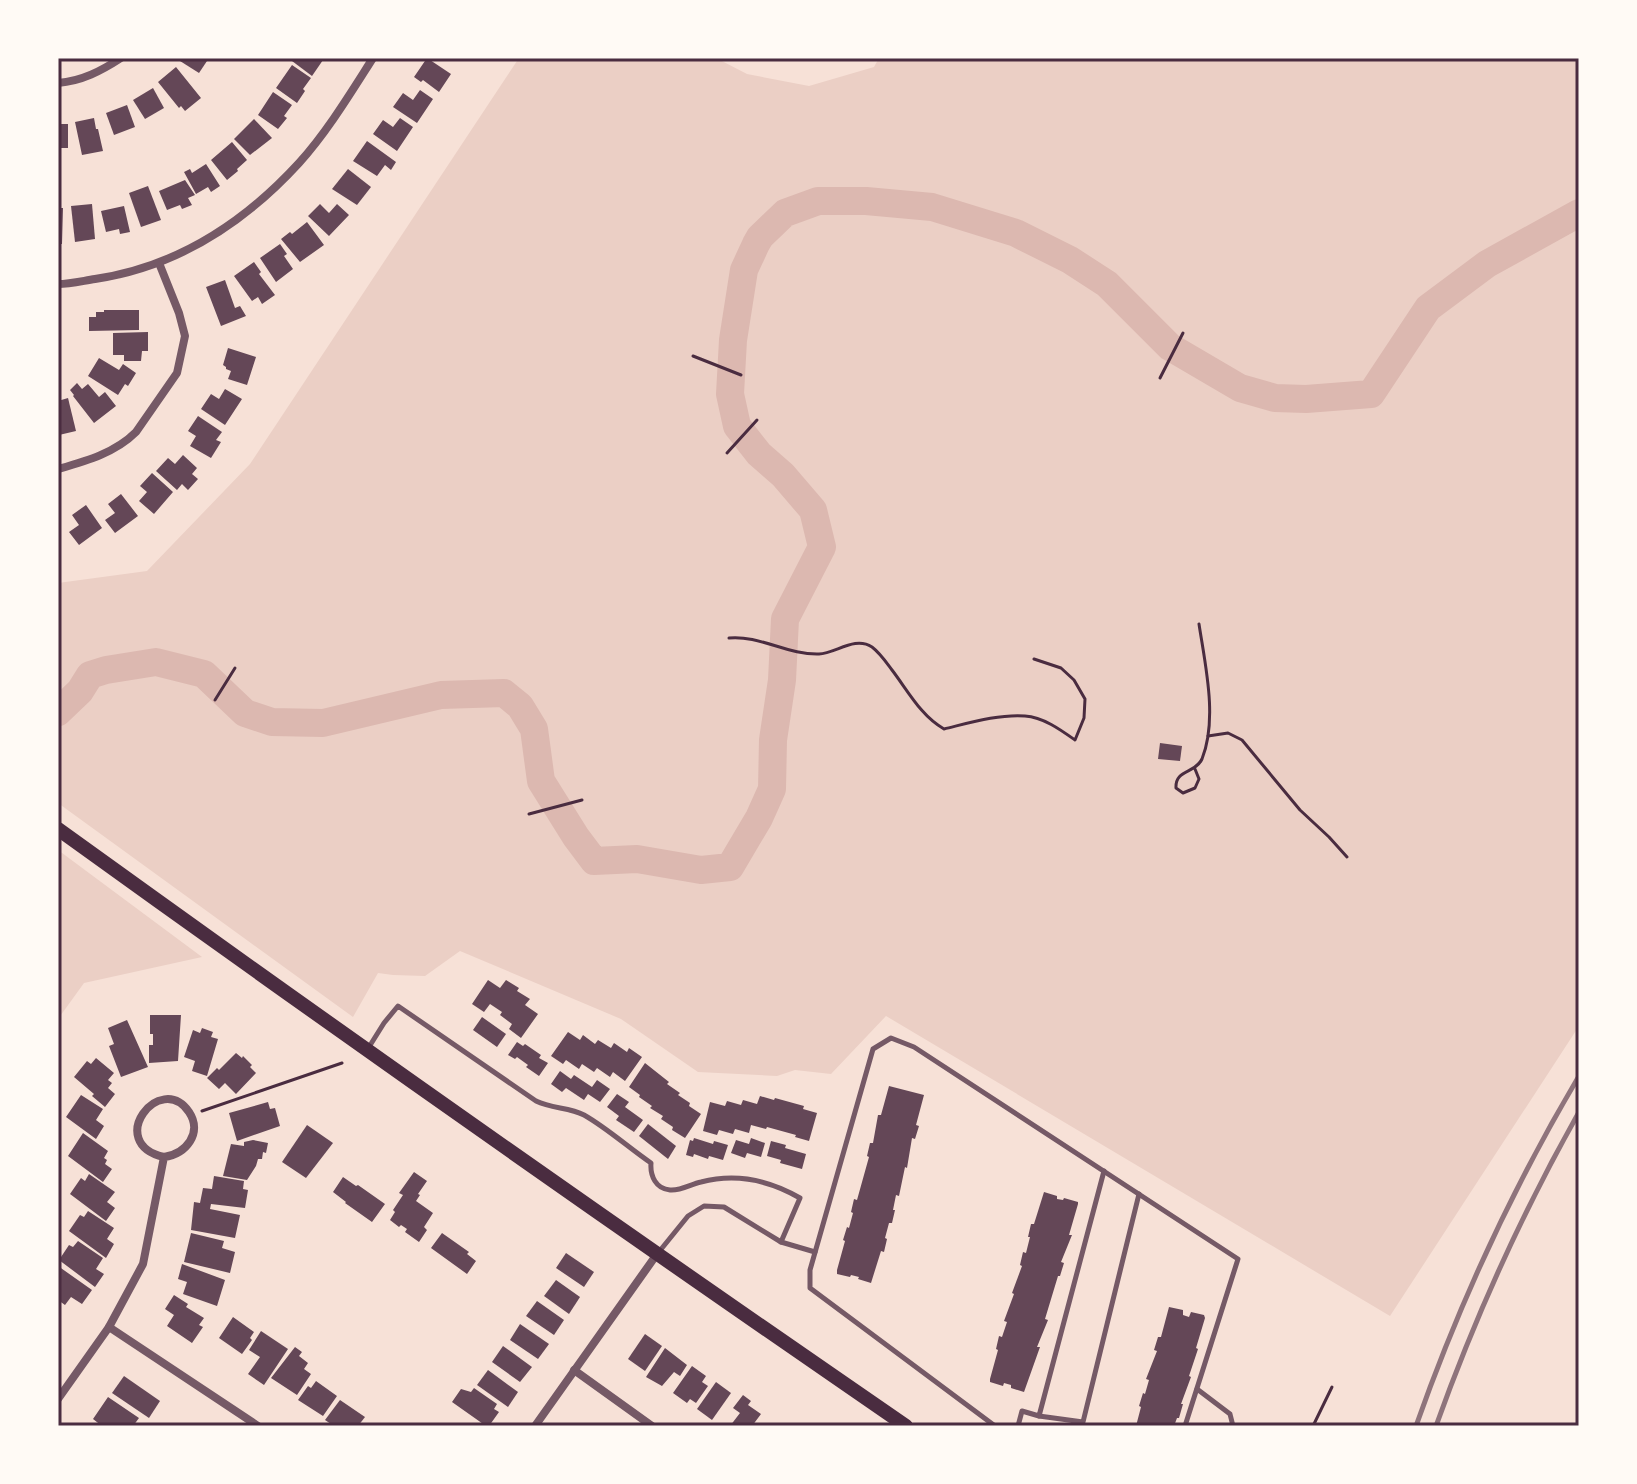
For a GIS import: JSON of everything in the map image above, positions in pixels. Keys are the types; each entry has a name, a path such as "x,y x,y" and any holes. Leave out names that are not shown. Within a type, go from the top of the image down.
{"main road":[{"path":"58,829 367,1050 906,1426"}],"street":[{"path":"58,83 89,76 121,58"},
{"path":"58,284 113,277 159,263 205,241 256,206 301,161 373,58"},
{"path":"58,469 94,458 128,440 177,373 185,336 159,263"},
{"path":"167,1100 176,1102 191,1114 194,1131 187,1147 164,1157 146,1149 140,1141 138,1122 148,1106 167,1100"},
{"path":"58,1399 109,1327 143,1264 164,1157"},
{"path":"535,1426 657,1254"},
{"path":"109,1327 258,1426"},
{"path":"574,1370 652,1426"}],"lane":[{"path":"367,1050 398,1006 536,1101 577,1112 590,1119 651,1163 652,1177 662,1188 674,1190 713,1179 744,1178 773,1185 800,1198 781,1242"},
{"path":"995,1426 810,1288 810,1270 873,1049 891,1038 914,1047 1238,1259 1185,1426"},
{"path":"1039,1416 1104,1171"},
{"path":"1018,1426 1022,1411 1083,1422 1139,1194"},
{"path":"657,1254 688,1216 704,1206 724,1207 781,1242 815,1252"},
{"path":"1197,1389 1230,1414 1233,1426"}],"path":[{"path":"1160,378 1183,333"},
{"path":"693,356 741,375"},
{"path":"727,453 757,420"},
{"path":"1195,769 1199,779 1195,788 1183,793 1176,788 1175,781 1180,774 1195,769 1201,761 1208,736 1209,702 1199,624"},
{"path":"729,638 742,637 820,654 854,644 869,645 880,654 931,721 944,729 981,720 1027,715 1055,726 1075,740 1084,718 1085,699 1074,680 1061,668 1034,659"},
{"path":"215,700 235,668"},
{"path":"1208,736 1228,733 1242,740 1300,810 1347,857"},
{"path":"529,814 582,800"},
{"path":"191,1114 342,1063"},
{"path":"1313,1426 1332,1387"}],"shaded area":[{"path":"519,58 716,58 747,74 809,86 874,67 879,58 1579,58 1579,1026 1390,1316 886,1016 831,1074 795,1070 777,1076 698,1072 621,1019 460,951 425,976 378,973 353,1017 58,803 58,583 147,571 250,464"},
{"path":"58,850 202,957 84,983 58,1019"}],"building":[{"path":"182,58 209,58 199,73 180,61"},
{"path":"288,58 319,58 323,60 312,76"},
{"path":"427,58 451,74 439,92 414,77"},
{"path":"292,65 311,78 297,103 276,88"},
{"path":"176,67 201,98 185,111 158,82"},
{"path":"153,88 164,108 145,119 133,100"},
{"path":"420,90 433,99 417,123 393,107 403,93 413,100"},
{"path":"273,92 292,105 278,129 258,115"},
{"path":"127,105 135,127 114,135 106,113"},
{"path":"94,118 103,151 82,155 75,122"},
{"path":"400,118 413,127 397,151 373,134 383,120 393,127"},
{"path":"254,119 272,138 250,155 234,139"},
{"path":"58,124 68,124 68,148 58,148"},
{"path":"367,141 396,162 391,170 385,165 377,176 353,161"},
{"path":"232,142 247,160 227,180 211,160"},
{"path":"206,164 220,186 211,192 208,187 196,194 184,172 190,169 192,173"},
{"path":"348,169 371,187 357,205 332,189"},
{"path":"185,180 195,195 188,198 192,205 167,210 159,191"},
{"path":"148,186 161,220 141,227 129,193"},
{"path":"58,203 63,208 62,244 58,244"},
{"path":"92,204 95,239 75,242 71,206"},
{"path":"320,204 329,213 337,204 349,215 329,236 308,216"},
{"path":"124,206 130,232 120,234 119,229 106,232 101,211"},
{"path":"307,222 324,245 300,262 281,239"},
{"path":"280,244 293,269 276,282 260,258"},
{"path":"254,262 275,295 262,304 258,297 252,301 234,276"},
{"path":"225,280 235,308 240,306 246,316 221,326 206,287"},
{"path":"139,310 139,330 89,331 89,317 96,317 96,312"},
{"path":"148,332 148,351 142,351 141,361 124,361 124,355 113,355 113,333"},
{"path":"228,348 256,357 247,385 228,379 231,371 223,365"},
{"path":"99,358 119,370 123,364 136,373 118,395 88,376"},
{"path":"77,383 82,389 88,384 99,397 105,392 116,406 94,423 70,390"},
{"path":"225,389 242,399 225,425 201,409 211,394 219,399"},
{"path":"68,398 76,431 59,435 58,401"},
{"path":"198,416 222,432 216,440 221,442 211,458 190,446 196,436 188,431"},
{"path":"183,455 197,468 192,474 198,479 188,490 182,484 177,490 156,471 168,458 175,464"},
{"path":"152,473 173,492 154,514 139,501 147,492 140,486"},
{"path":"121,494 138,516 115,533 105,520 115,513 108,504"},
{"path":"86,505 102,528 79,545 69,532 79,525 72,515"},
{"path":"1160,743 1182,746 1180,761 1158,759"},
{"path":"488,980 500,988 506,980 530,999 525,1005 538,1014 521,1038 509,1029 512,1024 500,1015 502,1012 490,1004 484,1012 472,1004"},
{"path":"150,1015 181,1015 178,1061 149,1063 149,1045 153,1045"},
{"path":"482,1017 506,1034 497,1047 473,1030"},
{"path":"127,1020 148,1067 121,1077 109,1046 114,1044 108,1028"},
{"path":"202,1028 213,1032 211,1037 218,1039 207,1076 192,1071 195,1061 184,1057 193,1030 200,1033"},
{"path":"568,1032 580,1040 583,1035 595,1044 598,1040 611,1048 614,1043 627,1052 629,1048 642,1057 625,1081 613,1072 610,1077 597,1068 594,1072 582,1064 579,1069 566,1060 563,1064 551,1056"},
{"path":"517,1042 523,1046 525,1044 548,1063 539,1076 517,1057 508,1055"},
{"path":"236,1053 252,1065 250,1067 256,1073 236,1094 225,1083 219,1089 207,1078"},
{"path":"96,1058 114,1073 108,1080 112,1083 108,1088 115,1094 105,1107 74,1077 87,1061 91,1064"},
{"path":"645,1063 701,1114 685,1138 672,1130 673,1127 661,1119 663,1116 629,1087"},
{"path":"560,1071 571,1079 574,1075 592,1087 597,1080 610,1089 600,1102 588,1094 584,1100 566,1088 562,1092 551,1084"},
{"path":"889,1086 924,1095 916,1125 919,1126 915,1139 912,1138 899,1196 896,1195 884,1252 881,1251 871,1283 859,1277 837,1274 837,1270 854,1199 857,1200 870,1143 873,1143 878,1115 881,1115"},
{"path":"617,1094 629,1102 625,1107 643,1120 634,1132 616,1120 619,1116 607,1107"},
{"path":"81,1095 103,1109 96,1120 104,1126 96,1139 66,1117"},
{"path":"760,1096 804,1106 803,1109 817,1113 809,1141 751,1125 749,1133 735,1129 733,1134 719,1130 717,1135 703,1131 710,1102 725,1106 727,1101 741,1105 743,1100 757,1104"},
{"path":"268,1102 270,1109 275,1108 280,1126 237,1141 229,1113"},
{"path":"648,1124 676,1146 668,1159 639,1136"},
{"path":"307,1125 333,1143 306,1178 282,1162"},
{"path":"83,1133 108,1151 105,1164 112,1169 103,1182 68,1156"},
{"path":"694,1138 728,1145 723,1160 686,1155 690,1140"},
{"path":"751,1138 765,1143 761,1157 747,1153 745,1158 731,1153 736,1140 749,1144"},
{"path":"771,1141 806,1154 802,1169 767,1156"},
{"path":"244,1142 268,1143 266,1153 263,1152 262,1159 258,1159 247,1180 223,1176 231,1144 244,1146"},
{"path":"414,1172 427,1181 416,1201 433,1213 419,1242 405,1232 407,1229 390,1220 403,1195 399,1193"},
{"path":"89,1174 115,1192 107,1202 115,1208 106,1221 70,1194 81,1178 85,1181"},
{"path":"214,1176 244,1181 243,1189 248,1190 245,1208 211,1204 210,1209 240,1215 235,1238 191,1230 194,1202 200,1203 203,1188 212,1189"},
{"path":"343,1177 385,1204 372,1222 333,1192"},
{"path":"1044,1192 1078,1204 1069,1235 1072,1235 1061,1262 1064,1263 1045,1319 1048,1320 1024,1392 1011,1388 1011,1385 990,1382 990,1379 999,1336 1002,1337 1007,1322 1004,1321 1022,1266 1023,1252 1026,1253 1031,1224 1034,1224"},
{"path":"88,1211 114,1228 107,1239 114,1244 106,1258 69,1231 80,1215 84,1217"},
{"path":"191,1233 224,1241 222,1248 235,1252 230,1273 184,1262"},
{"path":"442,1233 469,1252 467,1254 476,1261 467,1274 431,1248"},
{"path":"78,1241 103,1258 96,1269 104,1274 95,1287 59,1260 69,1245 73,1247"},
{"path":"566,1253 594,1272 584,1287 556,1268"},
{"path":"182,1264 225,1280 217,1306 183,1294 187,1282 178,1279"},
{"path":"58,1266 92,1290 82,1304 71,1297 65,1305 58,1300"},
{"path":"556,1280 580,1297 569,1314 544,1296"},
{"path":"174,1295 204,1318 199,1325 203,1327 192,1343 167,1326 174,1315 165,1309"},
{"path":"537,1301 564,1320 554,1335 526,1316"},
{"path":"1169,1307 1183,1310 1183,1315 1189,1317 1191,1312 1205,1318 1191,1377 1174,1426 1136,1426 1139,1406 1149,1380 1146,1379 1157,1351 1154,1350"},
{"path":"233,1317 254,1332 242,1354 219,1338"},
{"path":"520,1324 549,1344 538,1359 510,1340"},
{"path":"261,1331 288,1349 264,1385 248,1374 260,1357 249,1350"},
{"path":"645,1334 662,1346 645,1371 628,1359"},
{"path":"503,1346 532,1367 520,1382 492,1362"},
{"path":"295,1347 302,1352 299,1356 308,1363 304,1369 311,1374 297,1395 271,1378"},
{"path":"665,1348 687,1365 680,1376 674,1372 662,1386 646,1377"},
{"path":"692,1366 706,1376 702,1382 708,1386 696,1403 690,1399 687,1403 673,1393"},
{"path":"488,1370 518,1392 508,1407 477,1385"},
{"path":"124,1376 160,1401 149,1418 112,1393"},
{"path":"316,1381 337,1396 323,1416 298,1400"},
{"path":"716,1382 731,1393 712,1420 697,1409"},
{"path":"474,1388 497,1404 494,1409 499,1412 489,1426 452,1402 461,1389 471,1392"},
{"path":"743,1395 751,1401 748,1405 761,1414 752,1426 730,1426 740,1413 733,1408"},
{"path":"108,1397 139,1418 133,1426 115,1426 111,1423 110,1426 102,1426 93,1419"},
{"path":"340,1400 365,1417 358,1426 334,1426 325,1420"}],"waterway":[{"path":"58,712 80,691 90,675 156,662 204,674 245,713 272,722 323,723 441,695 504,693 520,706 534,729 541,781 594,861 637,859 701,870 730,867 772,789 773,740 782,680 785,619 822,547 813,510 783,475 759,454 737,426 730,394 733,340 744,270 760,237 785,213 818,201 866,201 932,207 1016,233 1070,260 1107,284 1170,347 1240,388 1275,398 1306,399 1371,394 1428,308 1487,264 1579,213"}],"railway":[{"path":"1416,1426 1450,1335 1489,1247 1532,1160 1579,1076"},
{"path":"1436,1426 1501,1266 1579,1112"}]}
